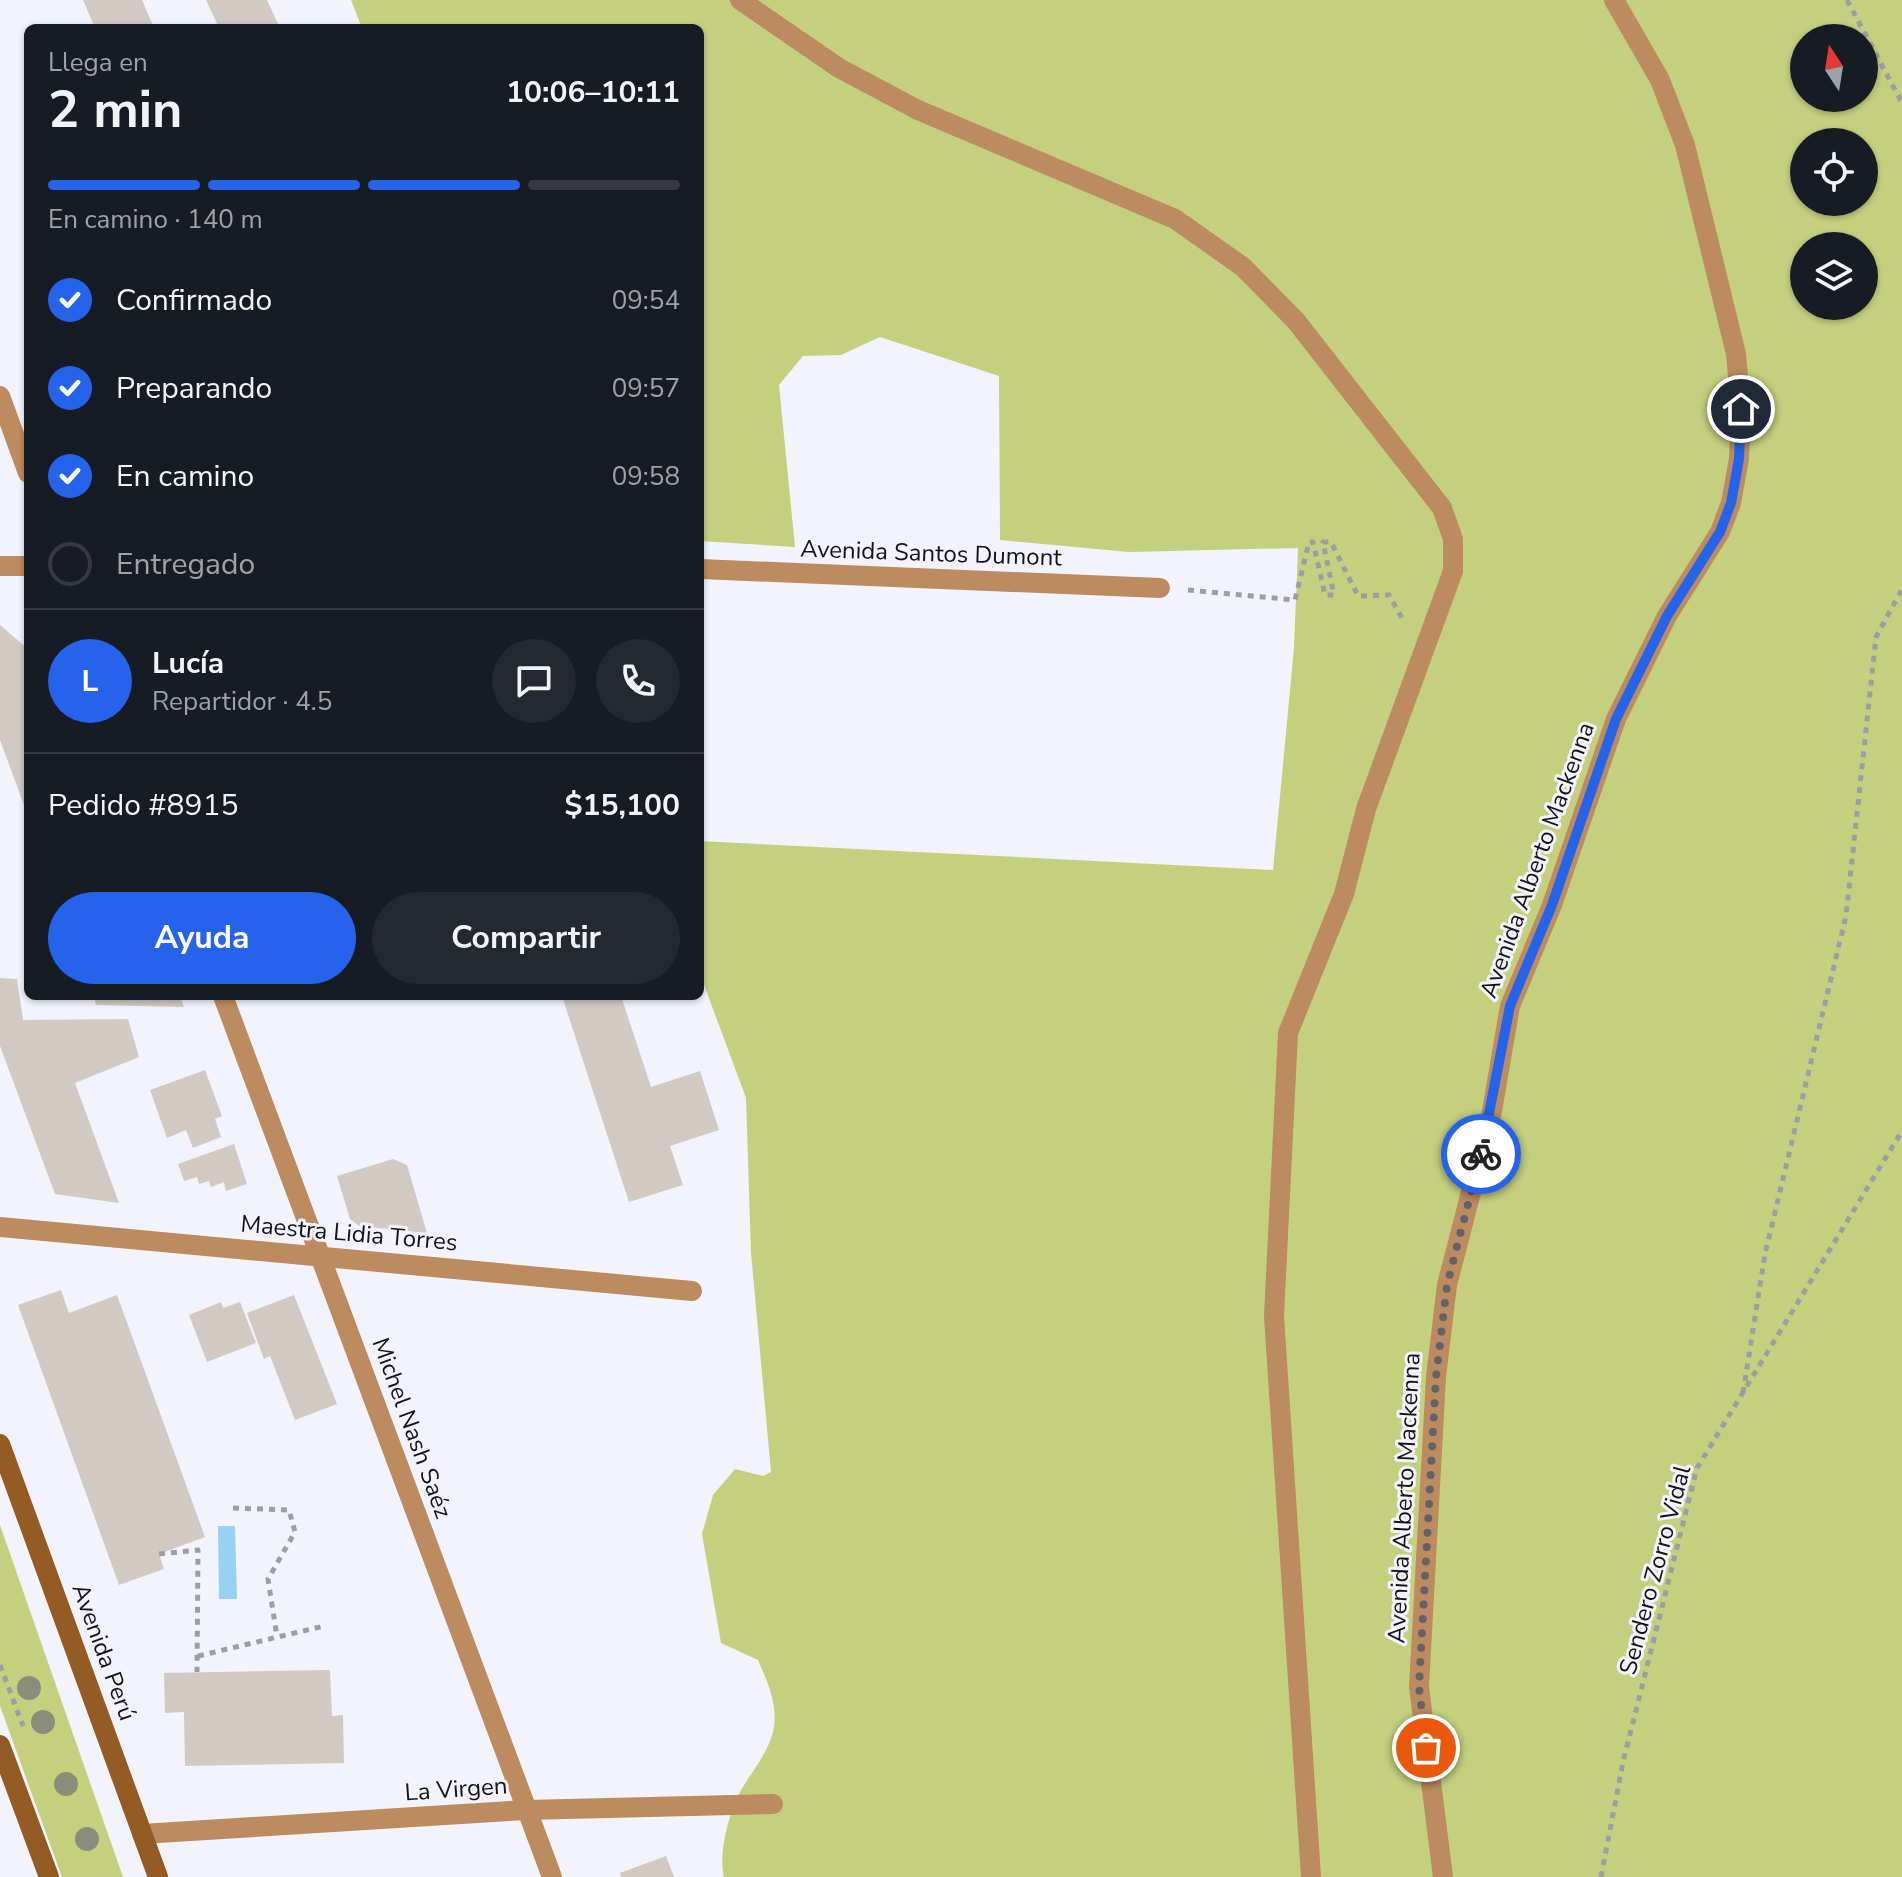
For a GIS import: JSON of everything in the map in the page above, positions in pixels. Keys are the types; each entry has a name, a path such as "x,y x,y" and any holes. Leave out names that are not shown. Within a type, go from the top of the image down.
{"main road":[{"name":"Avenida Perú","path":"0,1444 158,1877"},
{"path":"0,1745 49,1877"}],"street":[{"path":"740,0 839,68 918,110 1175,219 1243,267 1296,321 1442,508 1453,539 1453,571 1366,809 1344,894 1288,1033 1274,1316 1311,1877"},
{"name":"Avenida Alberto Mackenna","path":"1443,1877 1419,1687 1436,1377 1447,1285 1492,1111 1510,1006 1552,905 1616,719 1667,616 1720,532 1731,503 1739,459 1741,409 1736,354 1685,145 1660,80 1614,0"},
{"path":"0,396 24,462"},
{"path":"0,566 24,566"},
{"name":"Avenida Santos Dumont","path":"704,569 1160,588"},
{"name":"Michel Nash Saéz","path":"225,1000 552,1877"},
{"name":"Maestra Lidia Torres","path":"0,1227 692,1291"},
{"name":"La Virgen","path":"142,1834 525,1810 773,1804"}],"path":[{"path":"1847,0 1860,31 1902,103"},
{"path":"1160,588 1295,600 1309,542 1313,542 1325,595 1334,595 1323,542 1331,542 1358,596 1389,595 1424,655"},
{"path":"1743,1393 1765,1254 1846,916 1876,637 1902,589"},
{"name":"Sendero Zorro Vidal","path":"1601,1877 1623,1762 1697,1468 1902,1131"},
{"path":"233,1508 289,1510 295,1532 268,1579 277,1637"},
{"path":"159,1554 198,1550 197,1672"},
{"path":"198,1656 324,1626"}],"green space":[{"path":"351,0 1902,0 1902,1877 724,1877 722,1857 732,1811 763,1756 773,1732 775,1713 769,1686 758,1660 721,1643 702,1534 713,1495 735,1469 763,1476 771,1472 751,1253 746,1098 704,985 704,841 1273,870 1294,648 1298,548 1129,552 1000,540 999,376 880,337 841,355 803,356 779,385 795,547 704,541 704,24 360,24"},
{"path":"0,1525 123,1877 62,1877 0,1706"}],"water":[{"path":"218,1526 235,1526 237,1599 219,1599"}],"building":[{"path":"83,0 142,0 152,24 93,24"},
{"path":"206,0 267,0 278,24 217,24"},
{"path":"0,625 24,646 24,805 0,740"},
{"path":"0,978 17,979 23,1020 128,1019 139,1057 75,1083 119,1203 55,1194 0,1046"},
{"path":"95,1000 181,1000 184,1007 96,1005"},
{"path":"563,1000 622,1000 651,1087 700,1071 719,1130 670,1146 683,1185 629,1202"},
{"path":"205,1070 222,1116 215,1119 221,1137 193,1148 186,1130 167,1138 150,1090"},
{"path":"234,1144 247,1184 226,1191 224,1182 211,1187 209,1181 199,1184 197,1177 184,1181 178,1164"},
{"path":"393,1159 407,1165 427,1233 359,1226 350,1219 337,1176"},
{"path":"61,1290 69,1313 117,1295 205,1537 159,1554 164,1569 119,1585 18,1305"},
{"path":"294,1295 337,1404 295,1420 270,1356 264,1359 247,1313"},
{"path":"221,1302 223,1308 240,1302 256,1343 207,1362 189,1315"},
{"path":"330,1670 332,1716 343,1715 344,1763 185,1766 184,1712 165,1713 164,1673"},
{"path":"666,1856 674,1877 621,1877 620,1873"}],"way so far":[{"path":"1426,1748 1419,1687 1436,1377 1447,1285 1481,1154"}],"route":[{"path":"1481,1154 1492,1111 1510,1006 1552,905 1616,719 1667,616 1720,532 1731,503 1739,459 1741,409"}]}
